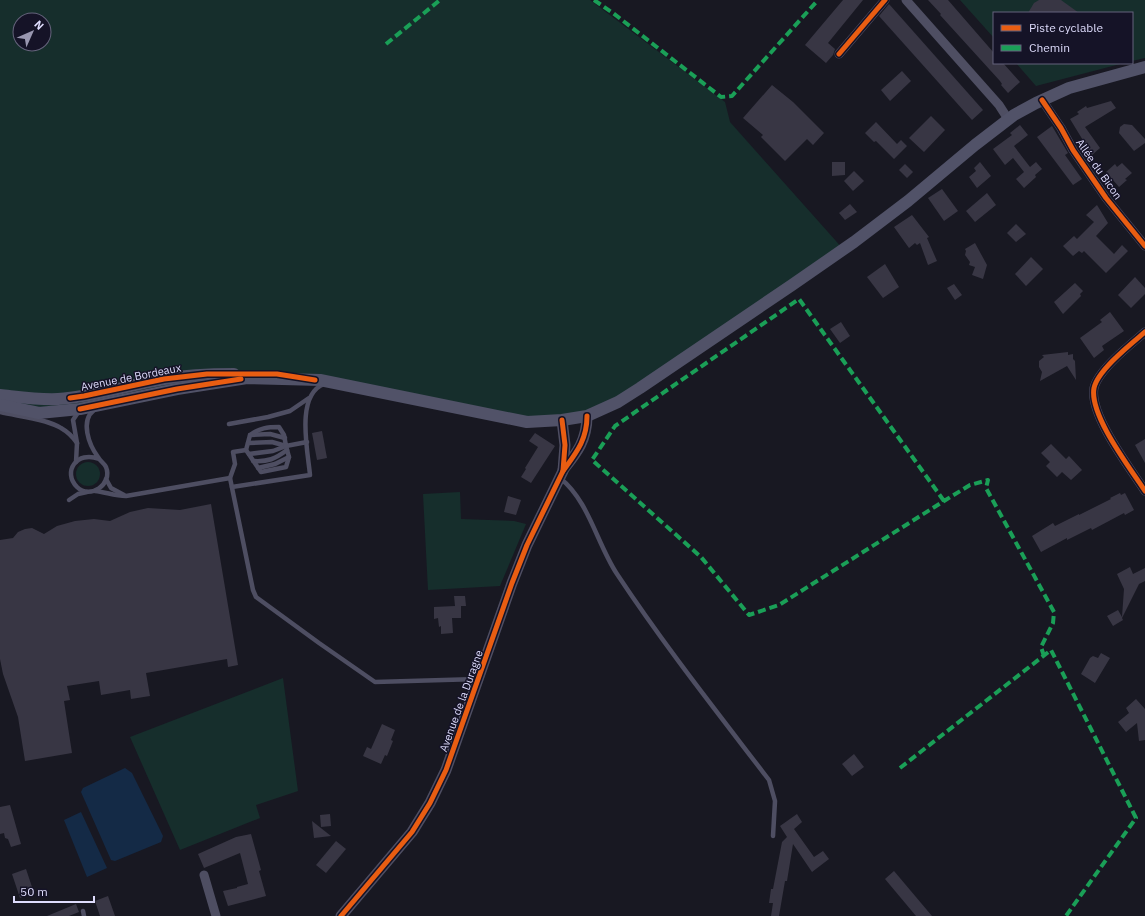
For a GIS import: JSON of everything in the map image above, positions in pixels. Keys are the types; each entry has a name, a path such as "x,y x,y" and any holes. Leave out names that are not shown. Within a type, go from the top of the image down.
{"main road":[{"path":"79,408 98,406 177,389 247,378 315,380 330,382 526,422 562,420 587,416 618,402 640,388 844,250 908,201 1008,119 1025,108 1082,84 1145,67"},
{"name":"Avenue de Bordeaux","path":"79,408 84,396 164,379 195,375 277,374 315,380"},
{"name":"Avenue de Bordeaux","path":"0,395 40,399 79,408"},
{"name":"Avenue de Bordeaux","path":"0,405 39,412 79,408"}],"street":[{"path":"839,54 885,0"},
{"path":"906,0 999,106 1008,119"},
{"name":"Allée du Bicon","path":"1042,100 1061,128 1072,150 1106,198 1145,246"},
{"path":"1145,332 1110,364 1094,388 1094,401 1099,418 1145,491"},
{"name":"Avenue de la Duragne","path":"341,916 412,832 430,803 446,770 512,583 527,546 561,474 579,450 587,426 587,416"},
{"name":"Avenue de la Duragne","path":"561,474 565,445 562,420"},
{"path":"204,875 216,916"}],"lane":[{"path":"229,424 268,417 290,411 309,398 320,386 330,382"},
{"path":"232,487 310,475 304,421 309,398"},
{"path":"79,408 73,420 77,443 76,462 71,476 76,486 87,492"},
{"path":"79,408 91,446 107,470 104,484 95,491"},
{"path":"0,412 60,427 71,435 77,443"},
{"path":"260,428 280,428 285,438 289,457 286,467 261,472 248,452 250,435 260,428"},
{"path":"250,435 270,434 285,438"},
{"path":"248,444 272,442 287,448"},
{"path":"307,442 273,451 233,452 235,464 230,478 253,590 256,597 375,682 479,679"},
{"path":"253,461 264,462 276,458 287,448"},
{"path":"76,462 87,456 99,458"},
{"path":"258,468 275,464 289,457"},
{"path":"561,474 582,505 616,572 651,624 769,780 775,801 773,836"},
{"path":"76,486 73,496 69,500 78,494 87,492 108,492 119,496 126,496 230,478"},
{"path":"106,479 111,488 126,496"}],"green space":[{"path":"0,0 590,0 725,102 730,122 844,250 598,412 527,422 320,380 247,378 80,409 0,405"},
{"path":"960,0 1145,0 1145,58 1133,61 1133,12 993,12 993,37"},
{"path":"1017,64 1120,64 1036,86"},
{"path":"88,462 96,466 100,474 96,482 88,486 80,482 76,474 80,466"},
{"path":"460,492 461,519 514,521 526,524 500,586 428,590 423,494"},
{"path":"283,678 298,791 256,805 260,818 180,850 130,737"}],"water":[{"path":"125,768 132,773 163,836 161,842 115,861 111,860 81,792 83,788"},
{"path":"81,812 107,868 87,877 64,820"}],"building":[{"path":"843,0 863,0 828,43 835,49 833,55 826,63 805,45"},
{"path":"928,0 948,0 993,52 993,64 1004,64 1020,82 1008,93 1001,85 1002,84 1000,81 940,15 941,14"},
{"path":"1039,0 1061,0 1078,12 1029,12 1034,3"},
{"path":"889,4 983,110 972,120 879,16"},
{"path":"902,71 911,81 890,101 881,90"},
{"path":"772,85 793,102 824,133 813,145 807,139 785,161 761,137 763,135 743,118"},
{"path":"1111,101 1116,108 1085,127 1100,148 1092,155 1070,119 1079,114 1077,112 1086,106 1087,108"},
{"path":"931,116 945,130 924,152 909,138"},
{"path":"876,122 897,144 901,140 907,146 894,159 876,141 874,142 865,133"},
{"path":"1124,124 1132,125 1145,139 1145,143 1134,151 1119,133 1120,127"},
{"path":"1020,125 1028,135 1014,146 1030,167 1036,162 1042,169 1024,188 1016,179 1024,172 1013,158 1005,165 993,149 1012,135 1010,133"},
{"path":"1052,126 1068,153 1065,155 1082,179 1073,185 1037,137"},
{"path":"832,162 845,162 845,175 832,176"},
{"path":"980,162 991,176 977,188 969,177 976,171 974,168"},
{"path":"1122,163 1132,173 1119,187 1106,172 1115,164 1117,167"},
{"path":"905,164 913,172 907,178 899,170"},
{"path":"854,171 864,181 853,191 844,181"},
{"path":"942,189 958,211 944,221 928,198"},
{"path":"987,193 996,205 975,222 966,211"},
{"path":"850,204 857,212 845,220 839,213"},
{"path":"1097,205 1108,223 1096,236 1114,254 1122,245 1128,251 1106,273 1084,251 1082,253 1079,251 1073,256 1063,246 1074,236 1077,239 1094,222 1086,215"},
{"path":"912,215 929,237 927,238 937,261 928,265 920,243 917,245 915,243 909,248 894,227"},
{"path":"1016,224 1026,234 1016,242 1007,233"},
{"path":"975,243 987,265 983,279 972,275 975,267 969,265 970,262 965,255 965,249"},
{"path":"1031,257 1043,269 1026,286 1015,274"},
{"path":"885,264 899,287 883,298 867,277"},
{"path":"1135,277 1145,288 1145,294 1131,308 1118,295"},
{"path":"1075,283 1083,291 1080,294 1081,296 1063,314 1054,302"},
{"path":"954,284 962,295 955,300 947,288"},
{"path":"1110,312 1124,331 1102,346 1104,350 1094,358 1080,338 1102,322 1100,320"},
{"path":"841,322 850,336 840,343 830,329"},
{"path":"1068,352 1068,355 1073,354 1073,359 1075,361 1076,380 1067,366 1040,381 1042,372 1039,367 1039,361 1044,357 1042,355"},
{"path":"322,431 327,458 317,460 312,433"},
{"path":"535,433 555,446 531,483 521,477 538,447 529,441"},
{"path":"1145,439 1145,463 1135,445"},
{"path":"1051,444 1066,459 1069,456 1082,470 1071,480 1062,472 1057,477 1046,466 1050,462 1041,453"},
{"path":"1120,493 1121,495 1125,493 1134,510 1125,515 1124,513 1092,530 1091,528 1067,540 1067,538 1041,552 1032,536 1053,523 1055,526 1111,499 1110,498"},
{"path":"508,496 521,500 516,515 504,512"},
{"path":"211,504 238,665 228,667 227,659 146,673 150,696 131,699 130,690 101,695 99,681 67,686 70,700 64,701 72,753 25,761 18,717 3,674 0,659 0,540 13,538 18,532 25,529 32,528 44,534 57,526 75,521 94,519 110,521 130,512 148,508 180,510"},
{"path":"1130,567 1133,574 1145,568 1145,581 1139,584 1122,618 1123,620 1113,626 1107,616 1118,610 1122,617 1124,589 1117,574"},
{"path":"454,596 465,596 466,606 461,606 461,618 452,618 453,633 441,634 441,626 439,627 438,618 434,619 434,607 455,606"},
{"path":"1101,653 1110,658 1095,683 1081,674 1090,658 1093,656 1098,658"},
{"path":"1136,699 1145,709 1145,740 1139,741 1137,723 1126,732 1118,722 1129,713 1126,708"},
{"path":"382,724 395,730 391,740 393,741 387,756 385,755 381,764 363,756 367,747 371,749"},
{"path":"854,754 864,767 852,776 842,764"},
{"path":"10,805 21,844 11,847 8,839 5,838 4,833 0,834 0,807"},
{"path":"330,814 331,826 321,827 320,815"},
{"path":"797,814 802,822 794,829 814,857 823,851 829,859 812,872 793,844 779,916 771,916 773,903 769,903 771,889 773,889 782,842 787,837 780,826"},
{"path":"312,821 331,836 314,838"},
{"path":"251,834 261,870 259,871 266,896 228,906 223,891 248,884 240,853 204,868 198,854 236,837"},
{"path":"336,841 346,849 326,873 316,865"},
{"path":"26,869 34,893 20,898 12,874"},
{"path":"894,871 932,916 916,916 885,879"},
{"path":"108,896 115,916 100,916 95,901"},
{"path":"76,904 79,912 69,916 47,916"}],"marked path":[{"path":"386,44 440,0"},
{"path":"594,0 613,13 721,97 732,96 818,0"},
{"path":"944,501 799,299 615,426 592,460 701,557 749,615 779,605 970,485 988,480 986,488 1054,612 1053,623 1041,647 1044,656"},
{"path":"900,768 1051,650 1136,818 1066,916"}],"cycle path":[{"path":"839,54 885,0"},
{"path":"1042,100 1061,128 1073,150 1106,198 1145,246"},
{"path":"1145,332 1108,366 1102,373 1094,388 1094,399 1104,426 1112,441 1145,491"},
{"path":"70,398 164,379 207,374 277,374 315,380"},
{"path":"80,409 177,389 241,379"},
{"path":"563,471 580,446 587,425 587,416"},
{"path":"341,916 412,832 430,803 446,770 512,583 527,545 563,471 565,445 562,420"}]}
